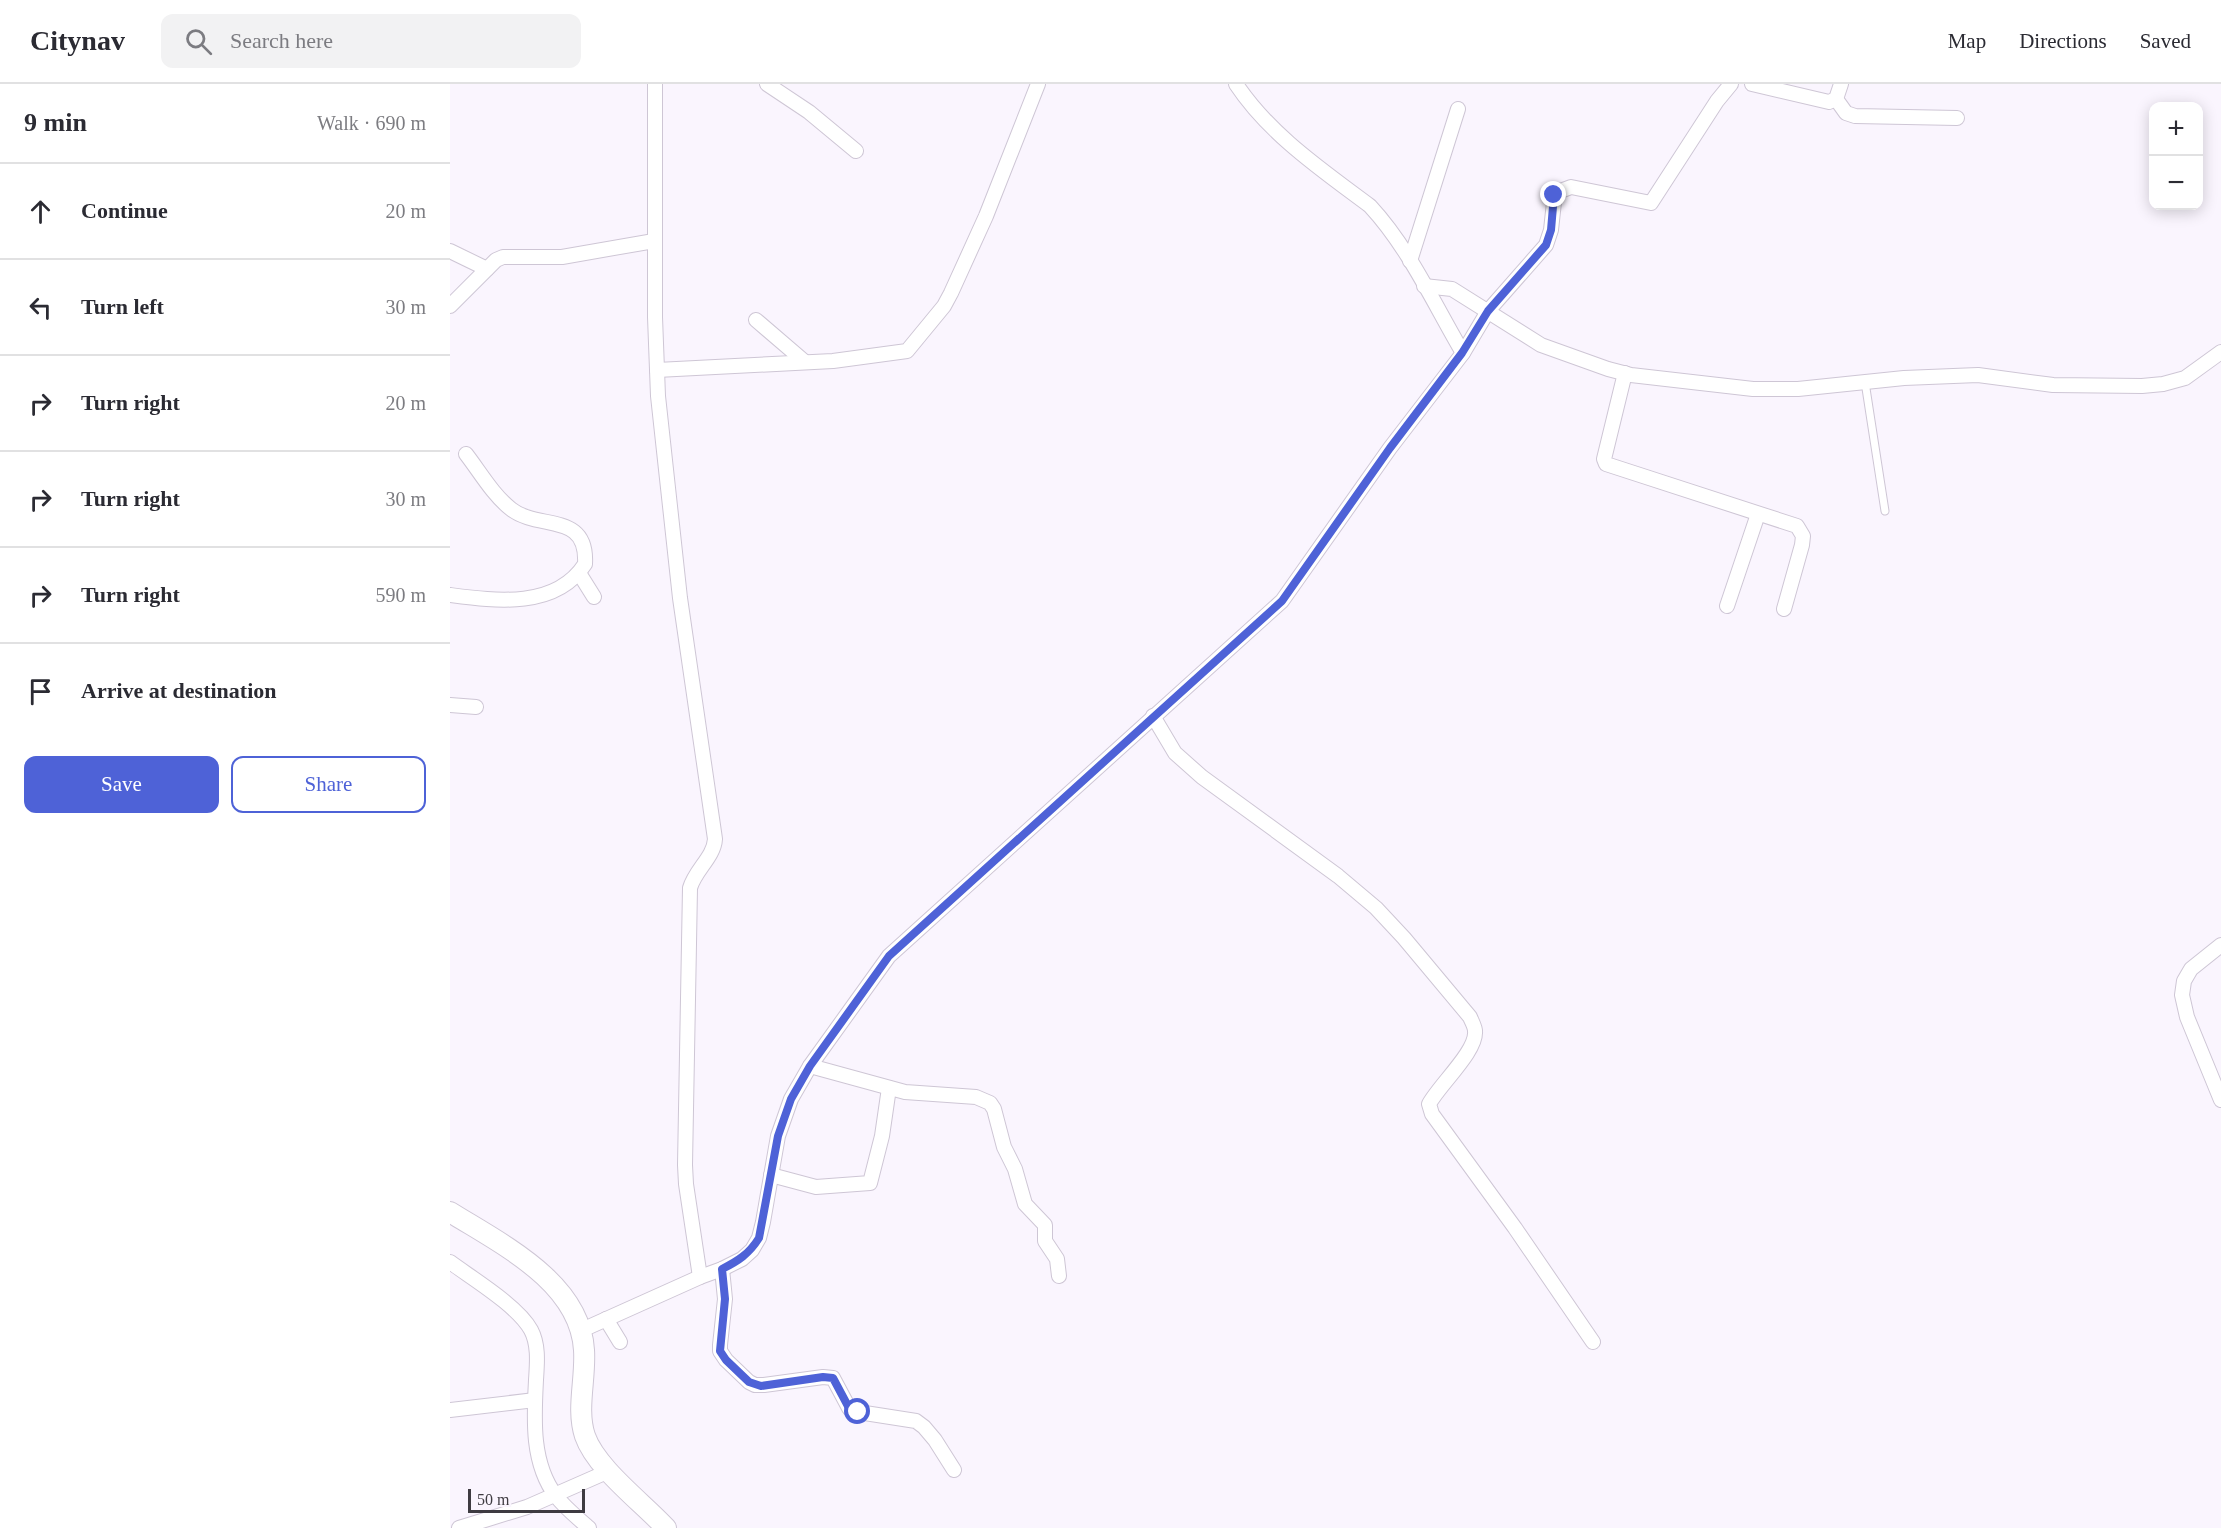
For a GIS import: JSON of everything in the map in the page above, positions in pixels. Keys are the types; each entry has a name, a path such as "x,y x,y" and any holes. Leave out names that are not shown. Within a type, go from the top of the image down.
{"main road":[{"path":"450,1212 523,1258 554,1284 582,1330 584,1350 582,1418 585,1436 592,1452 666,1528"}],"street":[{"path":"655,84 654,241 657,370 680,598 715,842 690,888 685,1166 700,1277"},
{"path":"767,84 809,112 856,151"},
{"path":"657,370 834,361 907,351 948,300 986,216 1038,84"},
{"path":"1236,84 1250,105 1279,134 1370,206 1410,261 1462,353"},
{"path":"582,1330 606,1320 626,1317 700,1277 722,1269 752,1250 759,1238 778,1136 791,1099 810,1066 889,956 1282,601 1390,448 1462,353 1488,311 1546,245 1551,230 1555,193 1571,187 1651,203 1717,101 1731,84"},
{"path":"1752,84 1825,102 1836,99"},
{"path":"1836,99 1841,84"},
{"path":"1836,99 1846,113 1855,117 1957,118"},
{"path":"1410,261 1458,109"},
{"path":"450,306 496,260 512,256 562,257 654,241"},
{"path":"450,251 487,269"},
{"path":"1424,286 1452,289 1551,350 1608,369 1625,373 1777,390 1978,375 2053,385 2142,386 2186,378 2221,352"},
{"path":"756,320 805,362"},
{"path":"1625,373 1605,459 1606,464 1797,526 1803,536 1784,609"},
{"path":"450,595 510,600 547,595 570,582 585,564 584,543 578,535 570,528 529,518 513,511 504,503 466,454"},
{"path":"1727,606 1758,514"},
{"path":"579,573 594,597"},
{"path":"450,705 476,707"},
{"path":"1153,716 1175,753 1202,777 1338,876 1376,908 1470,1017 1475,1030 1474,1043 1436,1091 1429,1104 1432,1114 1515,1228 1593,1342"},
{"path":"2221,945 2191,969 2184,981 2182,994 2187,1017 2221,1100"},
{"path":"810,1066 922,1095 976,1097 990,1103 994,1109 1004,1147 1015,1168 1025,1204 1045,1225 1045,1241 1057,1259 1059,1276"},
{"path":"771,1175 816,1187 870,1183 882,1136 889,1088"},
{"path":"450,1262 508,1305 532,1332 537,1352 535,1432 542,1469 555,1495 589,1528"},
{"path":"722,1269 725,1299 720,1351 749,1382 761,1386 791,1380 833,1378 852,1411 916,1421 924,1427 954,1470"},
{"path":"606,1320 620,1342"},
{"path":"450,1410 535,1400"},
{"path":"459,1528 517,1511 609,1471"}],"lane":[{"path":"1865,382 1885,511"}],"route":[{"path":"858,1412 849,1408 833,1378 823,1377 755,1385 726,1360 720,1351 725,1299 722,1269 752,1250 759,1238 764,1222 778,1136 791,1099 810,1066 889,956 1282,601 1390,448 1462,353 1488,311 1546,245 1551,230 1554,195"}]}
